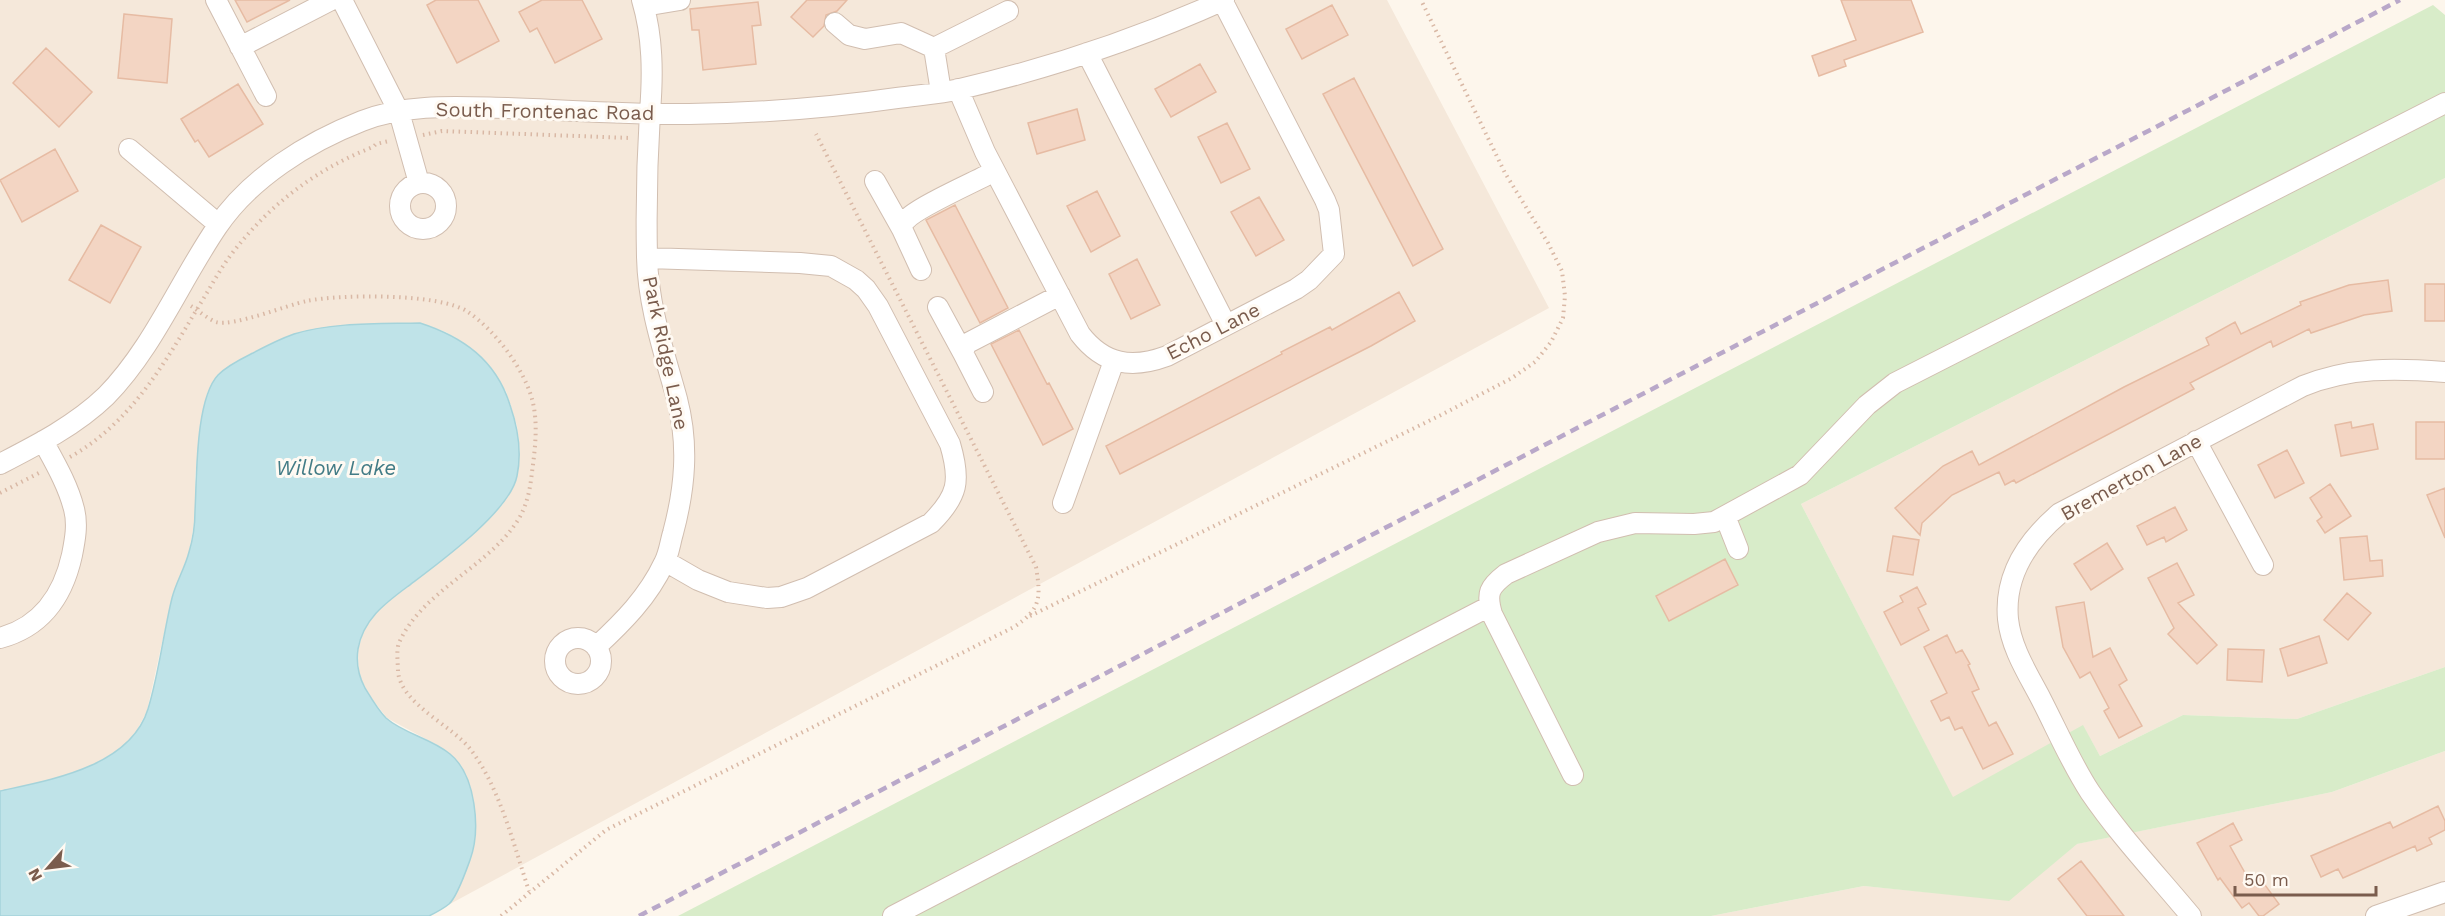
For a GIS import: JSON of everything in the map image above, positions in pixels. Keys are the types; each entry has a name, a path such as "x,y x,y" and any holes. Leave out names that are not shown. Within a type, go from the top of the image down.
{"street":[{"path":"216,0 266,96"},
{"path":"240,47 331,0"},
{"path":"342,0 399,112 419,183"},
{"path":"643,3 680,0"},
{"name":"South Frontenac Road","path":"0,464 43,441 90,410 107,395 129,368 176,296 218,224 257,185 301,152 332,134 366,120 435,106 684,114 805,110 950,91 1087,53 1153,30 1223,0"},
{"name":"Echo Lane","path":"1114,362 1133,364 1152,361 1226,325 1296,289 1309,280 1334,254 1329,210 1325,200 1223,0"},
{"name":"Park Ridge Lane","path":"596,647 624,622 640,602 665,561 682,502 685,453 678,401 650,302 646,258 653,80 651,44 643,3"},
{"path":"934,48 1008,10"},
{"path":"835,23 849,35 865,39 901,33 934,48 950,91 995,171 1060,296 1086,341 1114,362 1064,503"},
{"path":"1087,53 1226,325"},
{"path":"1573,775 1490,606 1488,598 1493,584 1506,574 1598,532 1635,523 1694,525 1714,522 1800,475 1867,405 1895,383 2445,103"},
{"path":"129,149 218,224"},
{"path":"902,229 907,218 995,171"},
{"path":"874,182 902,229 921,270"},
{"path":"646,258 831,266 856,280 866,289 878,306 950,444 957,467 955,488 946,508 931,523 793,594 767,598 728,592 698,580 665,561"},
{"path":"963,353 966,344 971,340 1060,296"},
{"path":"938,307 983,392"},
{"name":"Bremerton Lane","path":"2191,916 2090,792 2018,656 2008,620 2012,576 2020,556 2046,525 2060,513 2321,378 2384,368 2445,372"},
{"path":"0,638 35,622 52,606 63,586 76,537 75,512 69,491 43,441"},
{"path":"2196,441 2263,565"},
{"path":"1725,516 1738,549"},
{"path":"893,916 1490,606"},
{"path":"2376,916 2445,892"}],"path":[{"path":"1029,617 1350,461 1502,384 1535,362 1551,342 1563,318 1565,296 1562,271 1548,243 1505,173 1421,0"},
{"path":"0,493 90,443 133,406 156,376 228,258 257,222 320,172 376,144 441,131 650,139"},
{"path":"176,296 217,322 238,321 309,300 373,297 435,301 467,311 498,339 520,371 533,403 536,447 528,498 516,523 490,552 414,618 398,645 398,675 411,699 471,749 494,791 529,891 501,916"}],"shaded area":[{"path":"0,0 1387,0 1549,308 450,904 465,874 437,745 387,718 372,699 359,676 358,650 365,626 380,608 436,565 484,524 503,504 520,451 517,426 506,391 477,353 446,332 420,323 352,325 295,334 235,362 217,375 207,393 200,431 195,477 196,513 189,552 172,597 147,711 136,732 120,749 89,767 54,779 0,791"},
{"path":"2445,178 2445,667 2297,719 2183,715 2100,756 2083,726 1953,798 1801,504"},
{"path":"2445,751 2445,916 1711,916 1864,886 2009,900 2076,844 2332,792"}],"green space":[{"path":"2433,5 2445,15 2445,178 1801,504 1953,797 2083,725 2100,756 2183,715 2297,719 2445,667 2445,751 2332,792 2077,844 2009,901 1864,886 1711,916 678,916"}],"water":[{"name":"Willow Lake","path":"420,323 464,343 487,363 504,389 510,405 519,449 517,476 501,505 453,552 398,593 376,613 365,629 358,649 361,679 383,715 401,728 435,744 450,754 466,775 474,804 475,834 470,860 452,901 429,916 0,916 0,791 64,776 106,758 124,745 139,729 148,709 172,598 192,542 201,420 210,387 218,375 235,362 268,345 309,330 357,324"}],"building":[{"path":"235,0 290,0 247,22"},
{"path":"436,0 478,0 499,41 457,63 427,5"},
{"path":"542,0 582,0 602,39 555,63 537,28 530,32 519,12"},
{"path":"807,0 847,0 837,11 826,15 824,26 813,37 791,17"},
{"path":"1841,0 1911,0 1923,32 1844,60 1846,66 1819,76 1812,56 1856,40"},
{"path":"758,2 761,25 752,26 756,64 703,70 699,30 692,30 690,9"},
{"path":"1332,5 1348,35 1302,59 1286,29"},
{"path":"124,14 172,19 167,83 118,78"},
{"path":"46,48 92,92 59,127 13,83"},
{"path":"1200,64 1216,92 1171,117 1155,89"},
{"path":"1354,78 1443,249 1413,266 1323,94"},
{"path":"238,84 263,124 209,157 198,140 195,142 181,119"},
{"path":"1077,109 1085,140 1037,154 1028,123"},
{"path":"1227,123 1250,169 1221,183 1198,137"},
{"path":"55,149 78,191 22,222 0,180"},
{"path":"1097,191 1120,236 1091,252 1067,206"},
{"path":"1259,197 1284,240 1256,256 1231,212"},
{"path":"955,205 1008,308 980,323 926,220"},
{"path":"101,225 141,247 110,303 69,280"},
{"path":"1137,259 1160,305 1131,319 1109,274"},
{"path":"2388,280 2392,311 2364,315 2311,333 2309,329 2273,347 2271,341 2190,383 2194,389 2016,483 2014,480 2005,485 1999,472 1952,495 1922,523 1920,535 1895,508 1943,466 1972,451 1979,465 2124,387 2209,345 2206,338 2235,322 2241,334 2301,305 2300,302 2349,285"},
{"path":"2425,284 2445,284 2445,321 2425,321"},
{"path":"1399,292 1415,321 1371,346 1120,474 1106,446 1282,354 1281,352 1330,327 1332,330"},
{"path":"1019,330 1073,429 1043,445 991,344"},
{"path":"2351,422 2352,428 2373,424 2378,449 2341,456 2335,425"},
{"path":"2416,422 2445,422 2445,459 2416,459"},
{"path":"2287,450 2304,483 2275,498 2258,465"},
{"path":"2330,484 2351,516 2325,533 2317,521 2322,517 2310,498"},
{"path":"2445,488 2445,538 2427,495"},
{"path":"2175,507 2187,530 2166,542 2164,537 2147,545 2137,526"},
{"path":"1893,536 1919,540 1913,575 1887,571"},
{"path":"2367,536 2370,561 2382,560 2383,576 2344,580 2340,538"},
{"path":"2107,543 2123,569 2091,590 2074,564"},
{"path":"1725,559 1738,585 1669,621 1656,596"},
{"path":"2177,563 2194,595 2178,603 2217,645 2197,664 2168,634 2174,628 2148,578"},
{"path":"1917,587 1926,604 1918,608 1929,630 1901,645 1884,612 1903,602 1900,596"},
{"path":"2347,593 2371,613 2348,640 2324,620"},
{"path":"2084,602 2093,657 2110,648 2127,680 2119,685 2142,726 2119,738 2104,711 2109,708 2090,672 2080,678 2063,647 2056,607"},
{"path":"1947,635 1956,653 1962,650 1970,664 1968,665 1979,689 1972,692 1989,726 1996,722 2013,754 1983,769 1962,727 1955,730 1949,717 1941,721 1931,701 1947,693 1924,647"},
{"path":"2319,636 2327,663 2288,676 2280,649"},
{"path":"2228,649 2264,650 2262,682 2227,680"},
{"path":"2438,806 2445,821 2445,830 2429,838 2432,844 2417,851 2415,846 2343,878 2338,869 2321,877 2311,856 2390,822 2393,828"},
{"path":"2233,823 2242,840 2230,846 2249,880 2257,874 2279,904 2263,916 2259,916 2249,903 2242,908 2220,878 2218,880 2197,843"},
{"path":"2081,861 2124,916 2087,916 2058,879"}],"railway":[{"path":"639,916 2400,0"}]}
